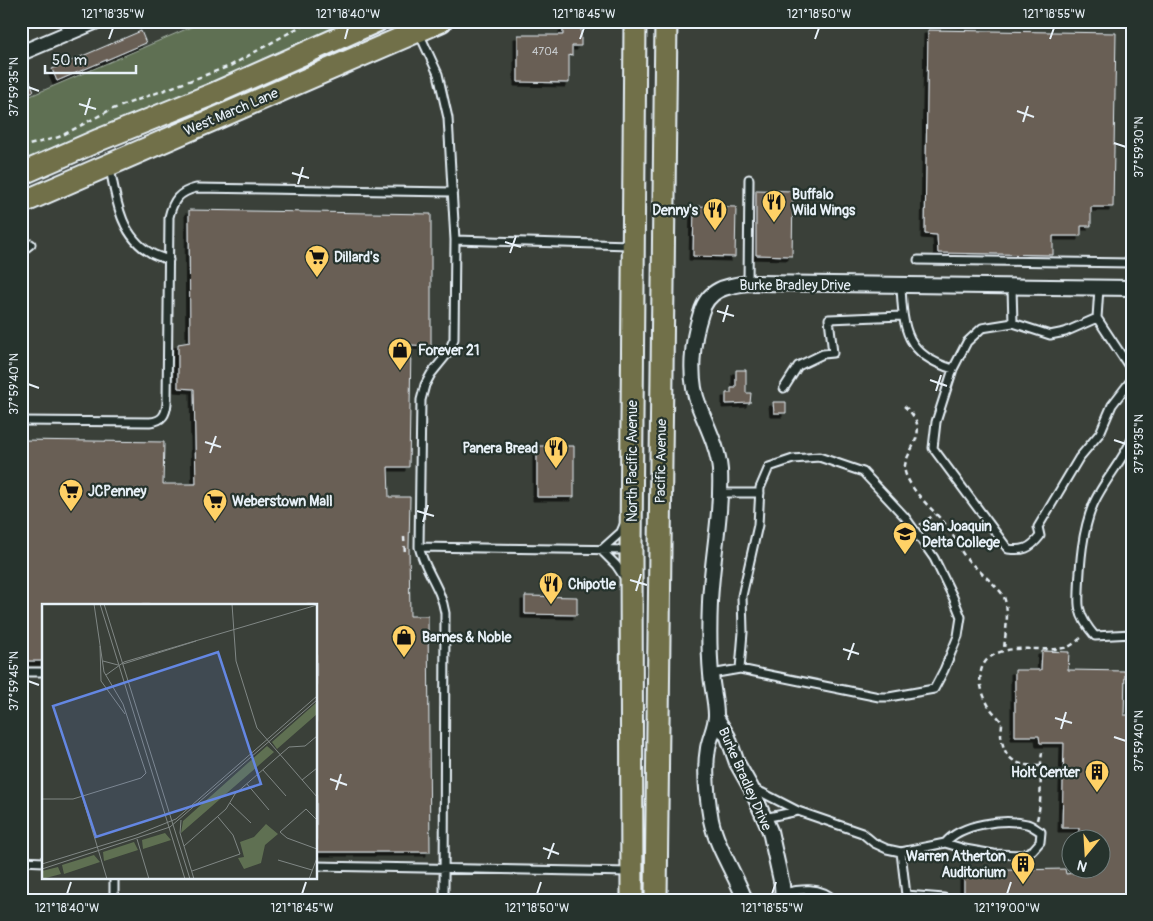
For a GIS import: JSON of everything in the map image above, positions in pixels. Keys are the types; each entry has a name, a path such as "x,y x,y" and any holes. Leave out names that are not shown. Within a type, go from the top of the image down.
{"main road":[{"name":"West March Lane","path":"21,174 213,94 377,21"},
{"name":"West March Lane","path":"21,203 441,21"},
{"name":"North Pacific Avenue","path":"632,900 635,21"},
{"name":"Pacific Avenue","path":"656,900 666,21"},
{"path":"632,550 646,564 650,573 651,662 659,674"}],"street":[{"path":"21,53 93,22"},
{"name":"Burke Bradley Drive","path":"745,900 718,842 712,821 707,788 708,749 716,717 711,674 710,602 720,515 720,468 714,440 698,405 694,389 694,355 699,318 708,299 721,288 748,283 1012,288 1132,288"},
{"name":"Burke Bradley Drive","path":"716,717 728,737 737,763 751,788 764,818 773,843 783,896"}],"lane":[{"path":"418,31 438,74 446,109 455,240 454,339 448,353 431,374 425,385 421,400 419,546 425,564 437,584 444,603 445,613 444,900"},
{"path":"110,165 122,219 134,239 149,252 169,260"},
{"path":"748,283 749,179"},
{"path":"21,421 158,422 163,418 166,413 167,402 169,217 178,195 186,190 196,188 453,192"},
{"path":"455,240 634,245"},
{"path":"21,252 31,244"},
{"path":"918,260 1132,263"},
{"path":"901,286 902,316 909,339 923,354 942,366 953,369"},
{"path":"1012,288 1012,323"},
{"path":"1099,288 1097,318 1132,371"},
{"path":"784,388 798,366 823,354 833,353 829,319 902,316"},
{"path":"1097,318 1065,332 1050,335 1012,323 982,328 967,342 953,369 936,422 933,448 1008,549 1022,550 1034,545 1040,536 1038,527 1079,458 1100,433 1112,405 1132,379"},
{"path":"1132,439 1093,505 1084,538 1080,568 1079,610 1096,636 1132,634"},
{"path":"711,674 740,669 879,697 934,689 958,636 961,617 934,558 905,517 863,472 819,458 793,459 769,467 760,488 758,526 742,596 743,632 740,669"},
{"path":"720,493 760,493"},
{"path":"601,550 622,532 632,503"},
{"path":"419,546 632,550"},
{"path":"601,550 616,566 632,590"},
{"path":"21,672 42,672"},
{"path":"751,788 798,811 862,833 874,843 887,849 901,852 945,843 994,854 1023,855 1033,850 1040,842 1041,832 1030,825 1010,822 987,824 964,829 951,836 945,843"},
{"path":"764,818 798,811"},
{"path":"901,852 903,897 944,898"},
{"path":"21,861 42,862"},
{"path":"318,866 632,872"},
{"path":"114,878 114,900"},
{"path":"783,896 805,889 827,893 834,900"}],"path":[{"path":"21,147 59,136 110,110 230,66 310,21"},
{"path":"904,406 912,413 918,431 917,440 905,463 905,473 917,493 948,527 965,557 1003,594 1007,617 1004,650"},
{"path":"921,525 935,514"},
{"path":"404,537 405,555"},
{"path":"1040,766 1026,766 1008,757 1003,748 1002,723 990,708 983,695 980,681 981,671 988,659 1004,650 1069,647 1091,631"},
{"path":"1035,828 1041,803 1040,766 1042,752"}],"green space":[{"path":"205,21 354,21 21,165 21,100"}],"building":[{"path":"563,27 581,27 581,46 572,46 572,56 569,55 569,83 518,82 518,35 563,35"},
{"path":"928,30 1116,33 1113,207 1091,207 1091,226 1081,226 1081,236 1053,236 1053,255 938,253 937,235 925,234"},
{"path":"141,31 146,43 57,81 52,69"},
{"path":"29,79 34,91 21,96 21,82"},
{"name":"Buffalo Wild Wings","path":"756,190 793,191 792,256 756,255"},
{"name":"Denny's","path":"694,206 736,207 735,257 693,256"},
{"name":"Weberstown Mall","path":"189,210 431,214 431,346 411,345 409,467 388,467 389,497 410,497 410,616 428,616 430,852 318,852 318,604 42,604 42,661 21,661 21,440 164,442 163,484 196,484 194,389 178,388 178,344 190,342"},
{"path":"736,370 746,370 746,393 751,393 750,403 726,404 726,393 731,393 731,388 736,388"},
{"path":"773,402 786,402 786,413 774,413"},
{"name":"Panera Bread","path":"537,446 574,446 574,497 537,497"},
{"name":"Chipotle","path":"525,596 577,597 577,615 525,614"},
{"path":"1042,651 1069,652 1068,670 1125,671 1124,715 1132,715 1132,900 1125,900 1124,897 1107,900 964,900 964,871 1060,869 1060,878 1110,878 1110,828 1062,828 1064,743 1040,743 1039,736 1015,736 1015,670 1041,670"}],"place":[{"name":"Buffalo Wild Wings","path":"774,223"},
{"name":"Denny's","path":"715,231"},
{"name":"Dillard's","path":"317,278"},
{"name":"Forever 21","path":"400,371"},
{"name":"Panera Bread","path":"556,469"},
{"name":"JCPenney","path":"71,512"},
{"name":"Weberstown Mall","path":"215,522"},
{"name":"San Joaquin Delta College","path":"905,555"},
{"name":"Chipotle","path":"551,605"},
{"name":"Barnes & Noble","path":"404,658"},
{"name":"Holt Center","path":"1097,793"},
{"name":"Warren Atherton Auditorium","path":"1023,885"}]}
